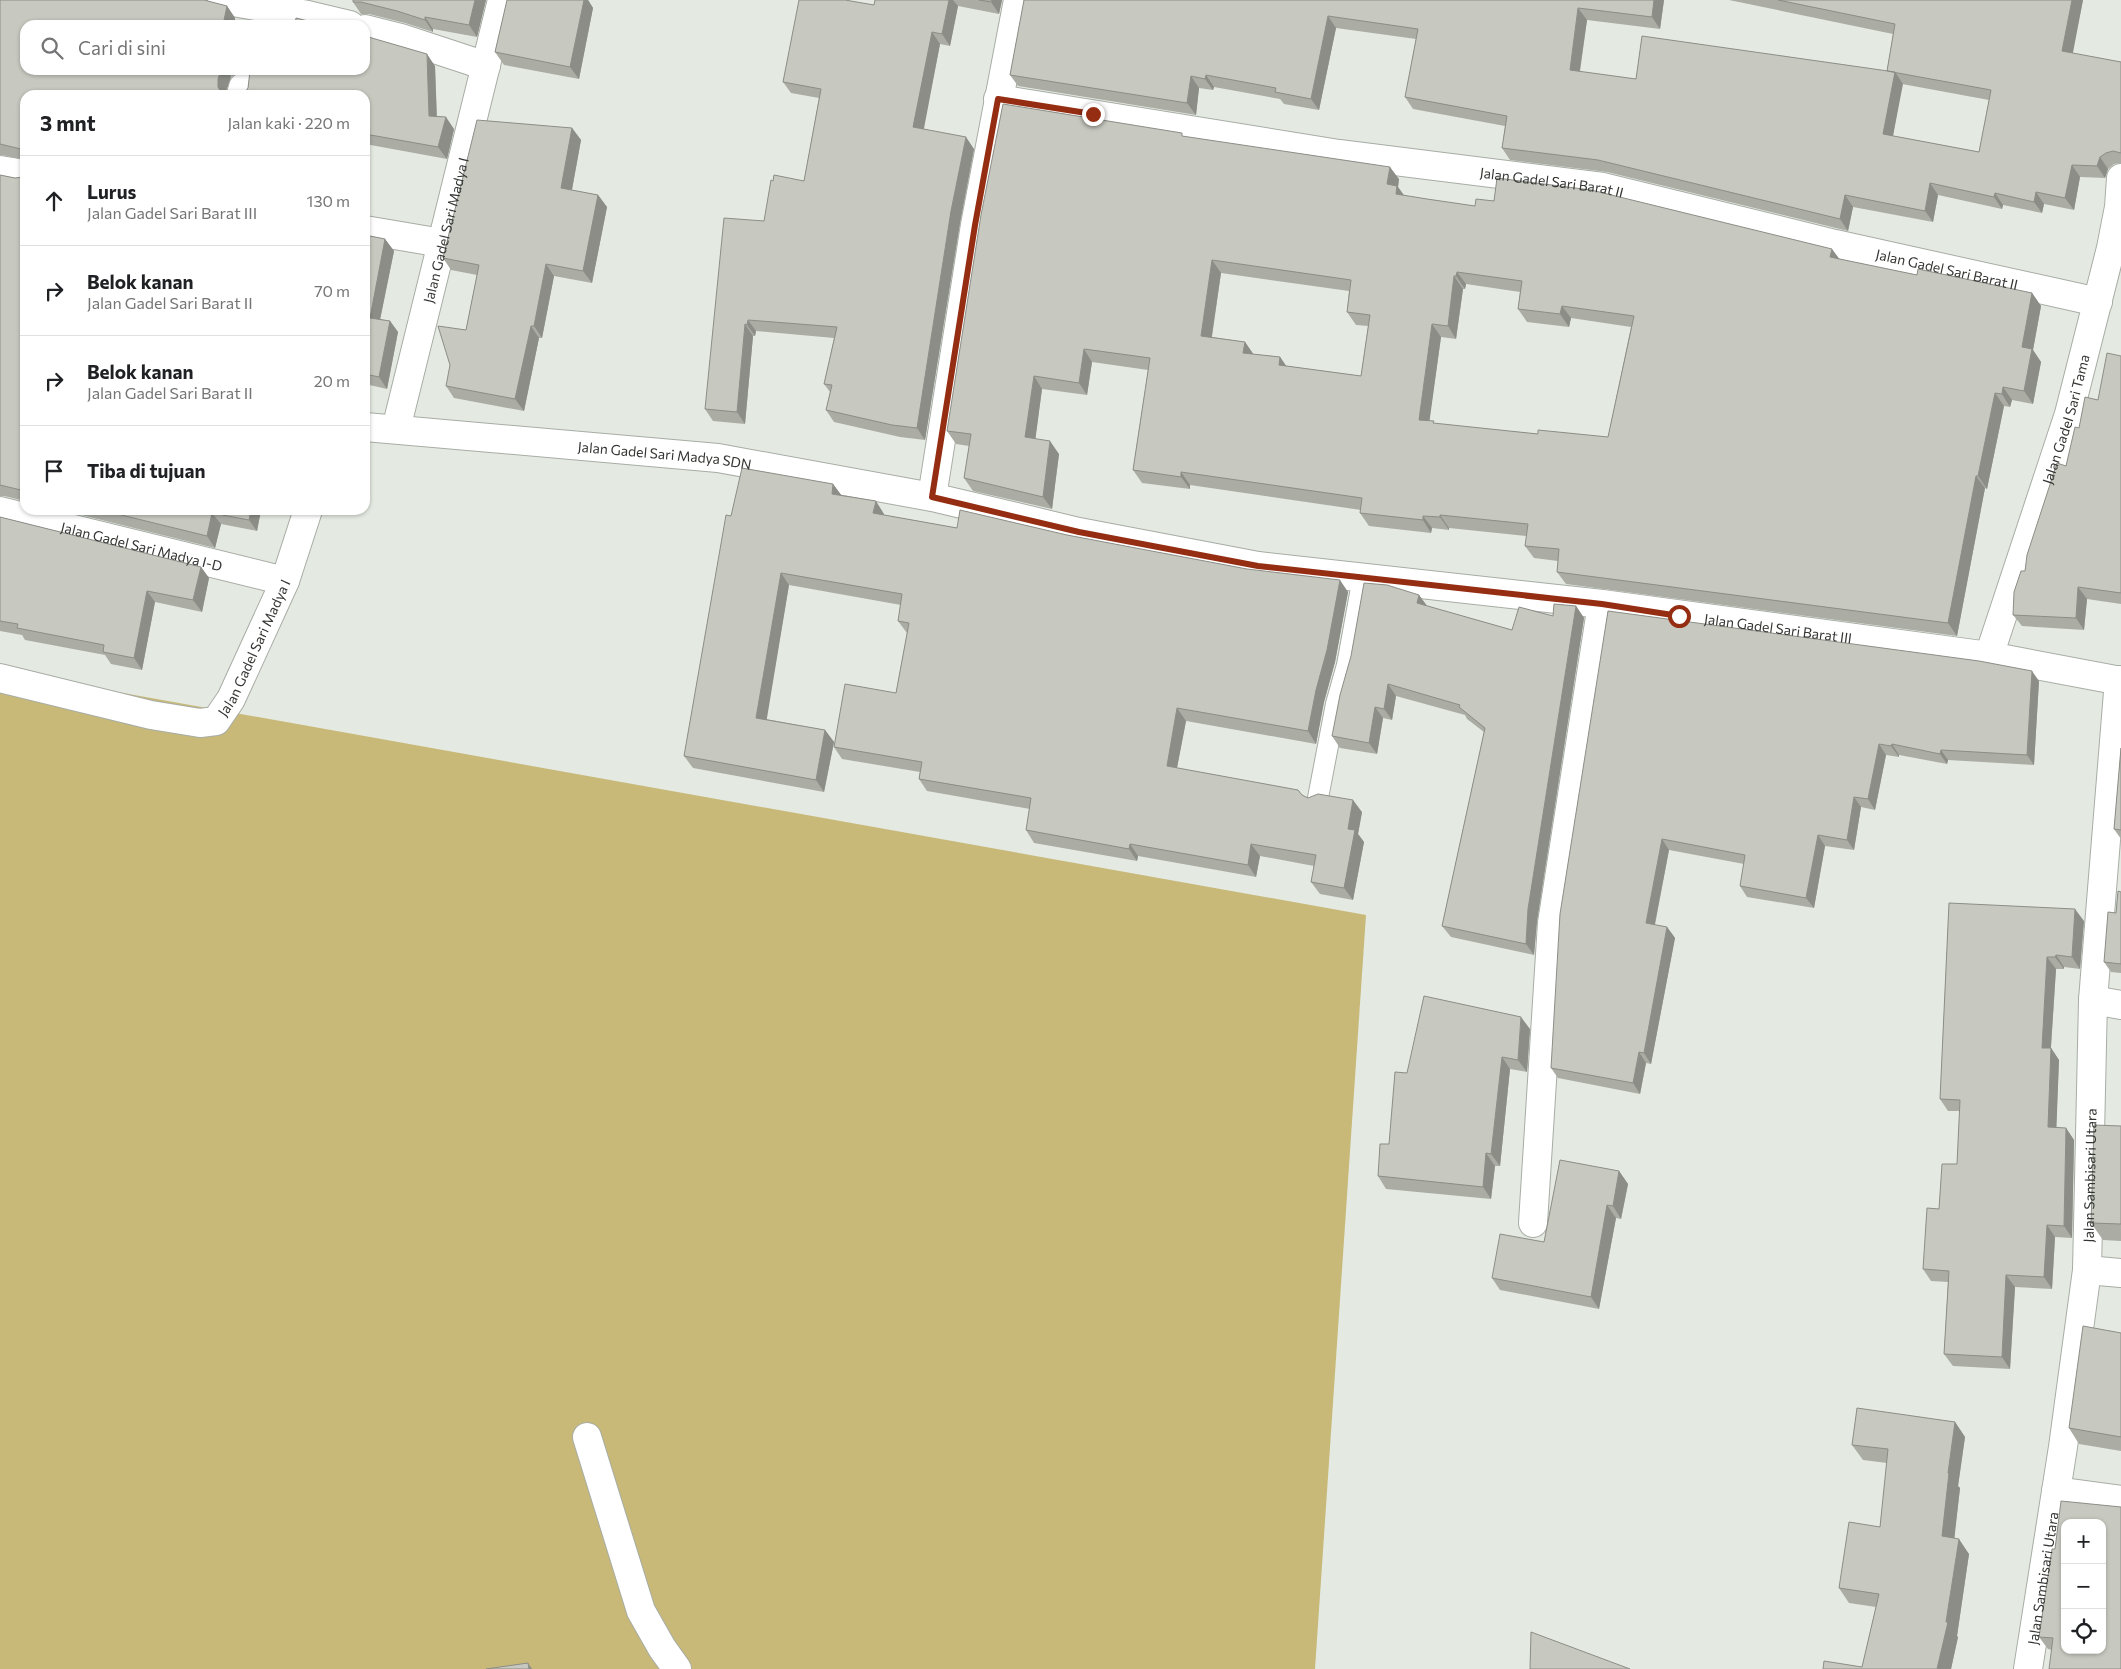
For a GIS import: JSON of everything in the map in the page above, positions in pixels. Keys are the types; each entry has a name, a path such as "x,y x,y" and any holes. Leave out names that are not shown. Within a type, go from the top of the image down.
{"street":[{"path":"222,0 308,14 331,20"},
{"name":"Jalan Gadel Sari Madya I","path":"396,430 502,0"},
{"path":"932,497 975,225 1018,0"},
{"path":"370,30 401,38 486,66"},
{"name":"Jalan Gadel Sari Barat II","path":"998,99 1339,154 1603,187 1835,244 2098,302"},
{"path":"0,170 20,173"},
{"name":"Jalan Gadel Sari Tama","path":"1989,656 2069,414 2098,302 2116,248 2121,178"},
{"path":"370,231 442,243"},
{"path":"370,427 396,430"},
{"name":"Jalan Gadel Sari Madya SDN","path":"396,430 718,458 932,497"},
{"name":"Jalan Gadel Sari Barat III","path":"932,497 1079,532 1258,566 1602,604 1989,656 2120,680"},
{"name":"Jalan Gadel Sari Madya I-D","path":"0,512 285,581"},
{"name":"Jalan Gadel Sari Madya I","path":"0,678 151,715 200,723 216,721 231,699 285,581 306,515"},
{"path":"1533,1223 1552,923 1602,604"},
{"name":"Jalan Sambisari Utara","path":"2028,1669 2056,1491 2086,1270 2093,1000 2120,680"},
{"path":"2093,1000 2121,1005"},
{"path":"2086,1270 2121,1273"},
{"path":"587,1437 641,1611 662,1648 677,1669"},
{"path":"2056,1491 2121,1500"}],"lane":[{"path":"1318,798 1336,704 1347,665 1363,577"}],"shaded area":[{"path":"0,671 1366,915 1315,1669 0,1669"}],"building":[{"path":"0,0 204,0 227,6 224,20 20,20 20,75 219,75 218,87 220,90 20,90 20,149 0,144"},
{"path":"353,0 475,0 469,25 425,17 425,20 361,2 353,2"},
{"path":"507,0 584,0 570,67 495,52"},
{"path":"799,0 845,0 874,5 875,0 949,0 942,34 932,32 913,127 966,137 951,211 917,428 892,425 826,410 832,385 824,384 837,327 748,320 747,325 745,324 737,412 705,409 724,218 764,221 771,180 773,181 774,175 804,181 821,89 783,82"},
{"path":"1024,0 1654,0 1652,17 1578,8 1570,70 1636,79 1642,36 1887,71 1895,24 1778,0 2072,0 2062,51 2121,62 2121,153 2113,151 2106,153 2100,157 2097,166 2072,165 2065,198 2036,192 2034,202 1995,193 1994,197 1930,183 1925,211 1845,195 1840,219 1598,160 1502,148 1507,116 1405,97 1418,29 1328,16 1311,99 1275,92 1276,88 1206,75 1205,79 1191,76 1187,103 1010,75","holes":["1895,72 1991,90 1979,152 1883,134"]},
{"path":"370,37 427,54 429,116 446,117 438,147 370,135 370,90 247,90 250,75 370,75"},
{"path":"1003,104 1182,133 1182,136 1390,167 1387,184 1397,186 1396,194 1427,199 1475,206 1476,199 1494,201 1497,178 1591,190 1832,249 1830,257 1917,275 1918,269 2032,293 2022,347 2032,349 2024,391 2003,387 2002,394 1995,393 1978,476 1976,476 1948,623 1557,572 1559,549 1525,546 1528,524 1440,515 1440,517 1423,516 1423,520 1360,513 1362,498 1181,472 1181,477 1133,470 1150,358 1084,349 1079,383 1034,376 1025,437 1050,441 1043,497 964,478 971,434 947,431 981,215","holes":["1212,260 1351,280 1347,312 1370,315 1361,376 1279,365 1280,357 1243,353 1245,342 1201,336","1457,272 1522,281 1518,309 1560,314 1562,306 1634,316 1608,437 1538,430 1538,434 1419,420 1432,324 1448,326 1454,276 1456,276"]},
{"path":"477,120 572,128 561,188 598,195 583,271 546,264 534,326 531,326 515,399 446,386 450,365 438,326 466,330 479,265 443,258"},
{"path":"0,175 20,177 20,490 0,485"},
{"path":"370,236 385,239 370,318"},
{"path":"370,318 390,321 379,377 370,375"},
{"path":"2107,353 2121,356 2121,593 2078,587 2076,618 2013,615 2014,592 2021,571 2025,571 2027,555 2057,463 2066,466 2075,427 2079,428 2085,397 2098,400"},
{"path":"742,468 833,484 832,494 876,501 873,513 957,528 960,510 1067,535 1247,569 1340,580 1327,650 1316,690 1308,731 1177,708 1167,766 1298,790 1308,798 1318,794 1353,800 1348,829 1355,830 1344,888 1311,882 1316,855 1251,844 1248,865 1130,844 1129,849 1026,830 1031,798 919,779 922,762 834,747 845,684 896,693 909,623 898,621 902,594 781,573 756,718 825,730 816,780 684,756 726,515 731,516"},
{"path":"121,515 212,515 207,536"},
{"path":"223,515 250,515 249,520"},
{"path":"0,517 201,567 193,600 147,591 134,658 103,652 104,645 17,628 18,624 0,621"},
{"path":"1364,583 1387,585 1419,595 1417,603 1512,630 1519,607 1553,616 1554,604 1576,606 1528,909 1526,944 1442,926 1485,728 1459,707 1460,705 1388,684 1384,709 1375,707 1369,743 1332,736 1340,695 1351,656"},
{"path":"1608,611 1979,661 2032,671 2027,755 1941,750 1940,754 1892,744 1891,746 1879,744 1868,799 1854,797 1847,840 1818,835 1806,898 1740,886 1745,855 1662,839 1646,923 1667,927 1644,1053 1639,1052 1633,1083 1551,1068 1560,914"},
{"path":"2121,748 2121,830 2114,829"},
{"path":"2118,891 2121,892 2121,964 2104,962 2108,912 2116,913"},
{"path":"1949,903 2075,909 2072,957 2056,955 2055,957 2047,957 2042,1048 2051,1048 2048,1127 2066,1128 2064,1226 2047,1225 2044,1277 2006,1275 2002,1357 1944,1354 1949,1271 1923,1269 1927,1208 1939,1209 1942,1164 1957,1164 1960,1100 1940,1099"},
{"path":"1424,996 1521,1017 1518,1060 1502,1057 1491,1154 1486,1153 1483,1187 1378,1176 1380,1144 1389,1144 1395,1072 1407,1073"},
{"path":"2094,1125 2121,1126 2121,1224 2091,1223"},
{"path":"1560,1160 1619,1171 1613,1206 1607,1205 1591,1297 1492,1278 1500,1234 1544,1242"},
{"path":"2083,1326 2121,1333 2121,1437 2069,1428"},
{"path":"1857,1408 1955,1422 1942,1536 1959,1539 1946,1622 1948,1622 1937,1669 1823,1669 1824,1661 1862,1667 1879,1594 1839,1588 1849,1522 1880,1527 1888,1449 1852,1445"},
{"path":"2061,1501 2121,1507 2121,1669 2049,1669 2053,1638 2039,1637 2052,1549 2055,1549"},
{"path":"1531,1632 1630,1669 1530,1669"},
{"path":"528,1663 529,1669 486,1669"}],"route":[{"path":"1093,114 998,99 975,225 932,497 1079,532 1258,566 1602,604 1679,616"}]}
